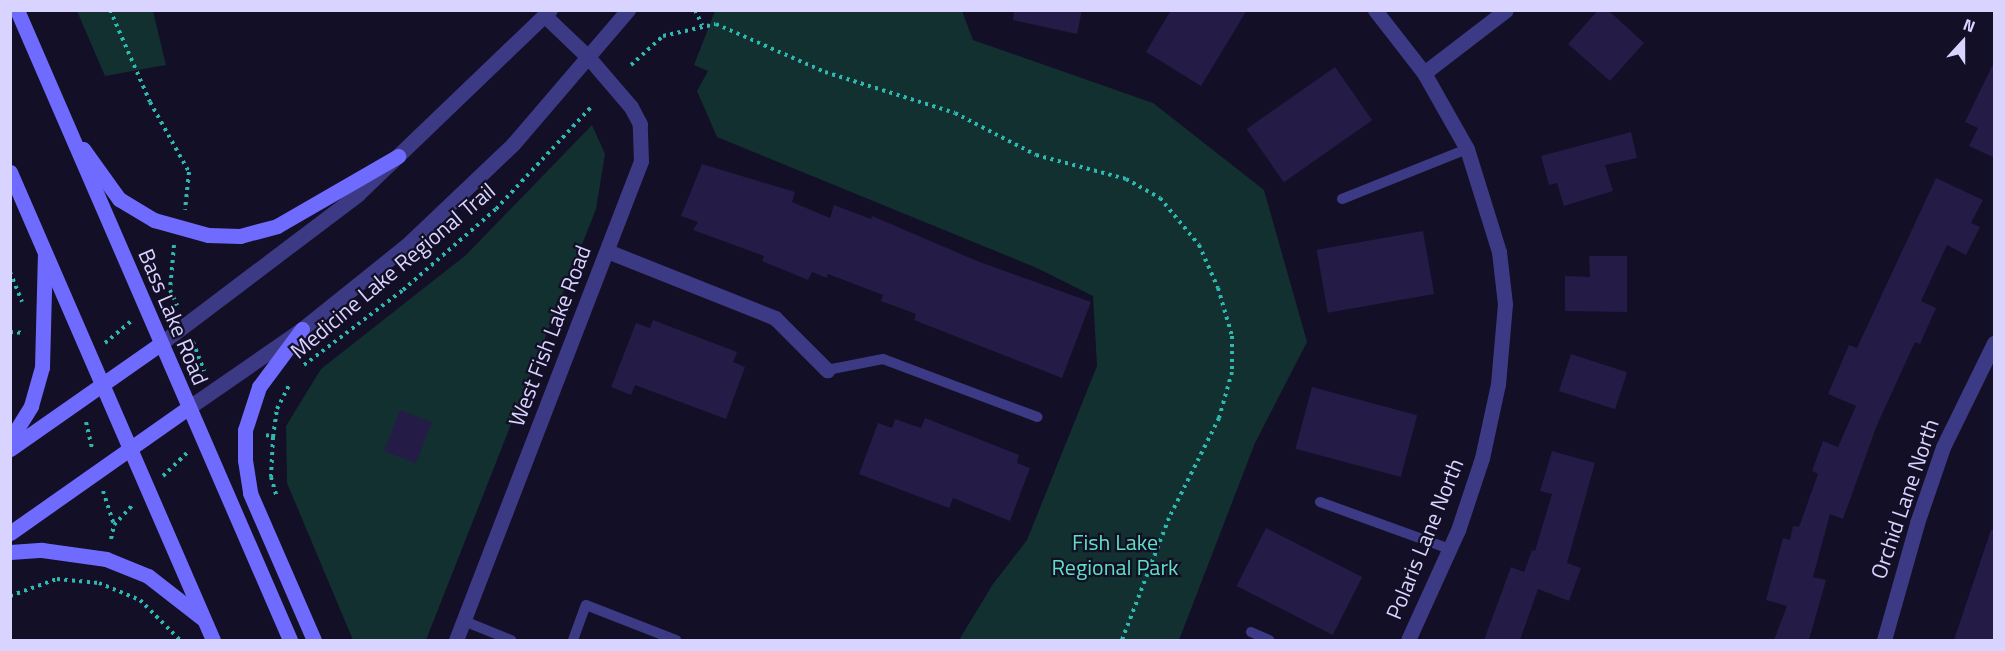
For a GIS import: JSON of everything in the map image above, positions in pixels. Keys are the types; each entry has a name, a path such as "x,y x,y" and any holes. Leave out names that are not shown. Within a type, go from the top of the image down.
{"main road":[{"name":"Bass Lake Road","path":"17,10 290,640"},
{"path":"65,124 119,199 154,220 208,235 240,236 277,226 398,156"},
{"path":"10,172 132,448 213,640"},
{"path":"10,441 31,406 42,368 45,252"},
{"path":"302,329 259,387 245,429 245,460 250,493 314,640"},
{"path":"10,449 160,344"},
{"path":"10,533 98,474 188,408"},
{"path":"10,552 42,550 106,559 148,576 204,620"}],"street":[{"path":"188,408 302,329 435,220 513,144 628,10"},
{"name":"Polaris Lane North","path":"1375,10 1424,74 1467,149 1497,243 1505,304 1491,422 1471,494 1450,549 1408,640"},
{"path":"1424,74 1506,10"},
{"name":"West Fish Lake Road","path":"160,344 319,226 398,156 547,13 631,107 640,124 643,143 641,161 456,640"},
{"path":"607,251 775,318 827,370"},
{"name":"Orchid Lane North","path":"1884,640 1917,523 1943,447 1995,343"}],"lane":[{"path":"1342,199 1467,149"},
{"path":"827,370 883,359 1037,417"},
{"path":"1320,502 1450,549"},
{"path":"573,640 586,604 676,640"},
{"path":"464,621 511,640"},
{"path":"1251,632 1269,640"}],"path":[{"path":"110,10 145,93 189,172 184,214"},
{"path":"695,10 702,25"},
{"path":"631,65 663,36 702,25 716,24 733,29 825,72 955,113 1036,155 1126,179 1160,198 1199,245 1218,288 1232,336 1232,372 1219,418 1168,518 1122,640"},
{"name":"Medicine Lake Regional Trail","path":"278,502 271,477 277,409 303,365 404,290 496,208 591,107"},
{"path":"91,355 170,290"},
{"path":"10,332 24,333"},
{"path":"81,400 98,474 114,525"},
{"path":"259,433 273,437"},
{"path":"10,596 57,579 99,583 141,600 180,640"}],"green space":[{"path":"77,11 153,11 166,65 105,76"},
{"name":"Fish Lake Regional Park","path":"715,11 962,11 973,40 1153,103 1264,190 1307,342 1255,443 1179,640 959,640 993,584 1027,540 1097,366 1093,296 1037,268 717,137 697,91 708,71 694,65"},
{"path":"592,125 605,154 596,209 426,640 353,640 287,483 286,426 321,369 466,255"}],"building":[{"path":"1014,10 1082,10 1077,34 1013,20"},
{"path":"1171,10 1247,10 1201,86 1146,52"},
{"path":"1598,10 1608,10 1644,43 1610,81 1568,44"},
{"path":"1995,60 1995,158 1969,146 1978,128 1965,122"},
{"path":"1335,67 1372,120 1284,182 1247,129"},
{"path":"1631,132 1637,158 1605,165 1613,191 1564,206 1557,183 1549,185 1541,156"},
{"path":"702,164 795,192 792,202 830,218 834,205 871,219 872,216 977,261 1091,302 1062,378 914,320 916,314 881,301 883,295 828,274 827,278 812,272 808,280 762,261 764,256 693,230 698,222 681,216"},
{"path":"1936,178 1983,200 1971,223 1980,227 1966,255 1947,245 1921,301 1936,308 1920,344 1915,342 1877,425 1843,519 1830,514 1813,577 1826,580 1809,640 1774,640 1787,606 1766,600 1783,538 1790,540 1793,526 1799,527 1818,474 1812,471 1823,441 1838,447 1856,406 1828,394 1849,345 1857,348"},
{"path":"1423,231 1434,294 1328,313 1317,250"},
{"path":"1589,256 1627,256 1627,312 1565,311 1565,276 1590,277"},
{"path":"653,320 737,352 733,362 745,367 726,419 635,385 631,395 611,387 636,323 650,328"},
{"path":"1571,354 1627,372 1615,409 1559,391"},
{"path":"1312,387 1417,415 1401,477 1295,449"},
{"path":"400,410 432,422 416,463 384,451"},
{"path":"925,418 1019,455 1017,463 1030,468 1010,521 953,498 949,508 859,474 878,423 892,428 895,419 921,428"},
{"path":"1552,451 1595,463 1567,563 1581,568 1569,601 1538,589 1520,640 1484,640 1511,567 1524,572 1532,550 1535,551 1552,494 1540,491"},
{"path":"1266,528 1362,577 1333,635 1236,586"},
{"path":"1991,530 1995,530 1995,640 1954,640"}]}
